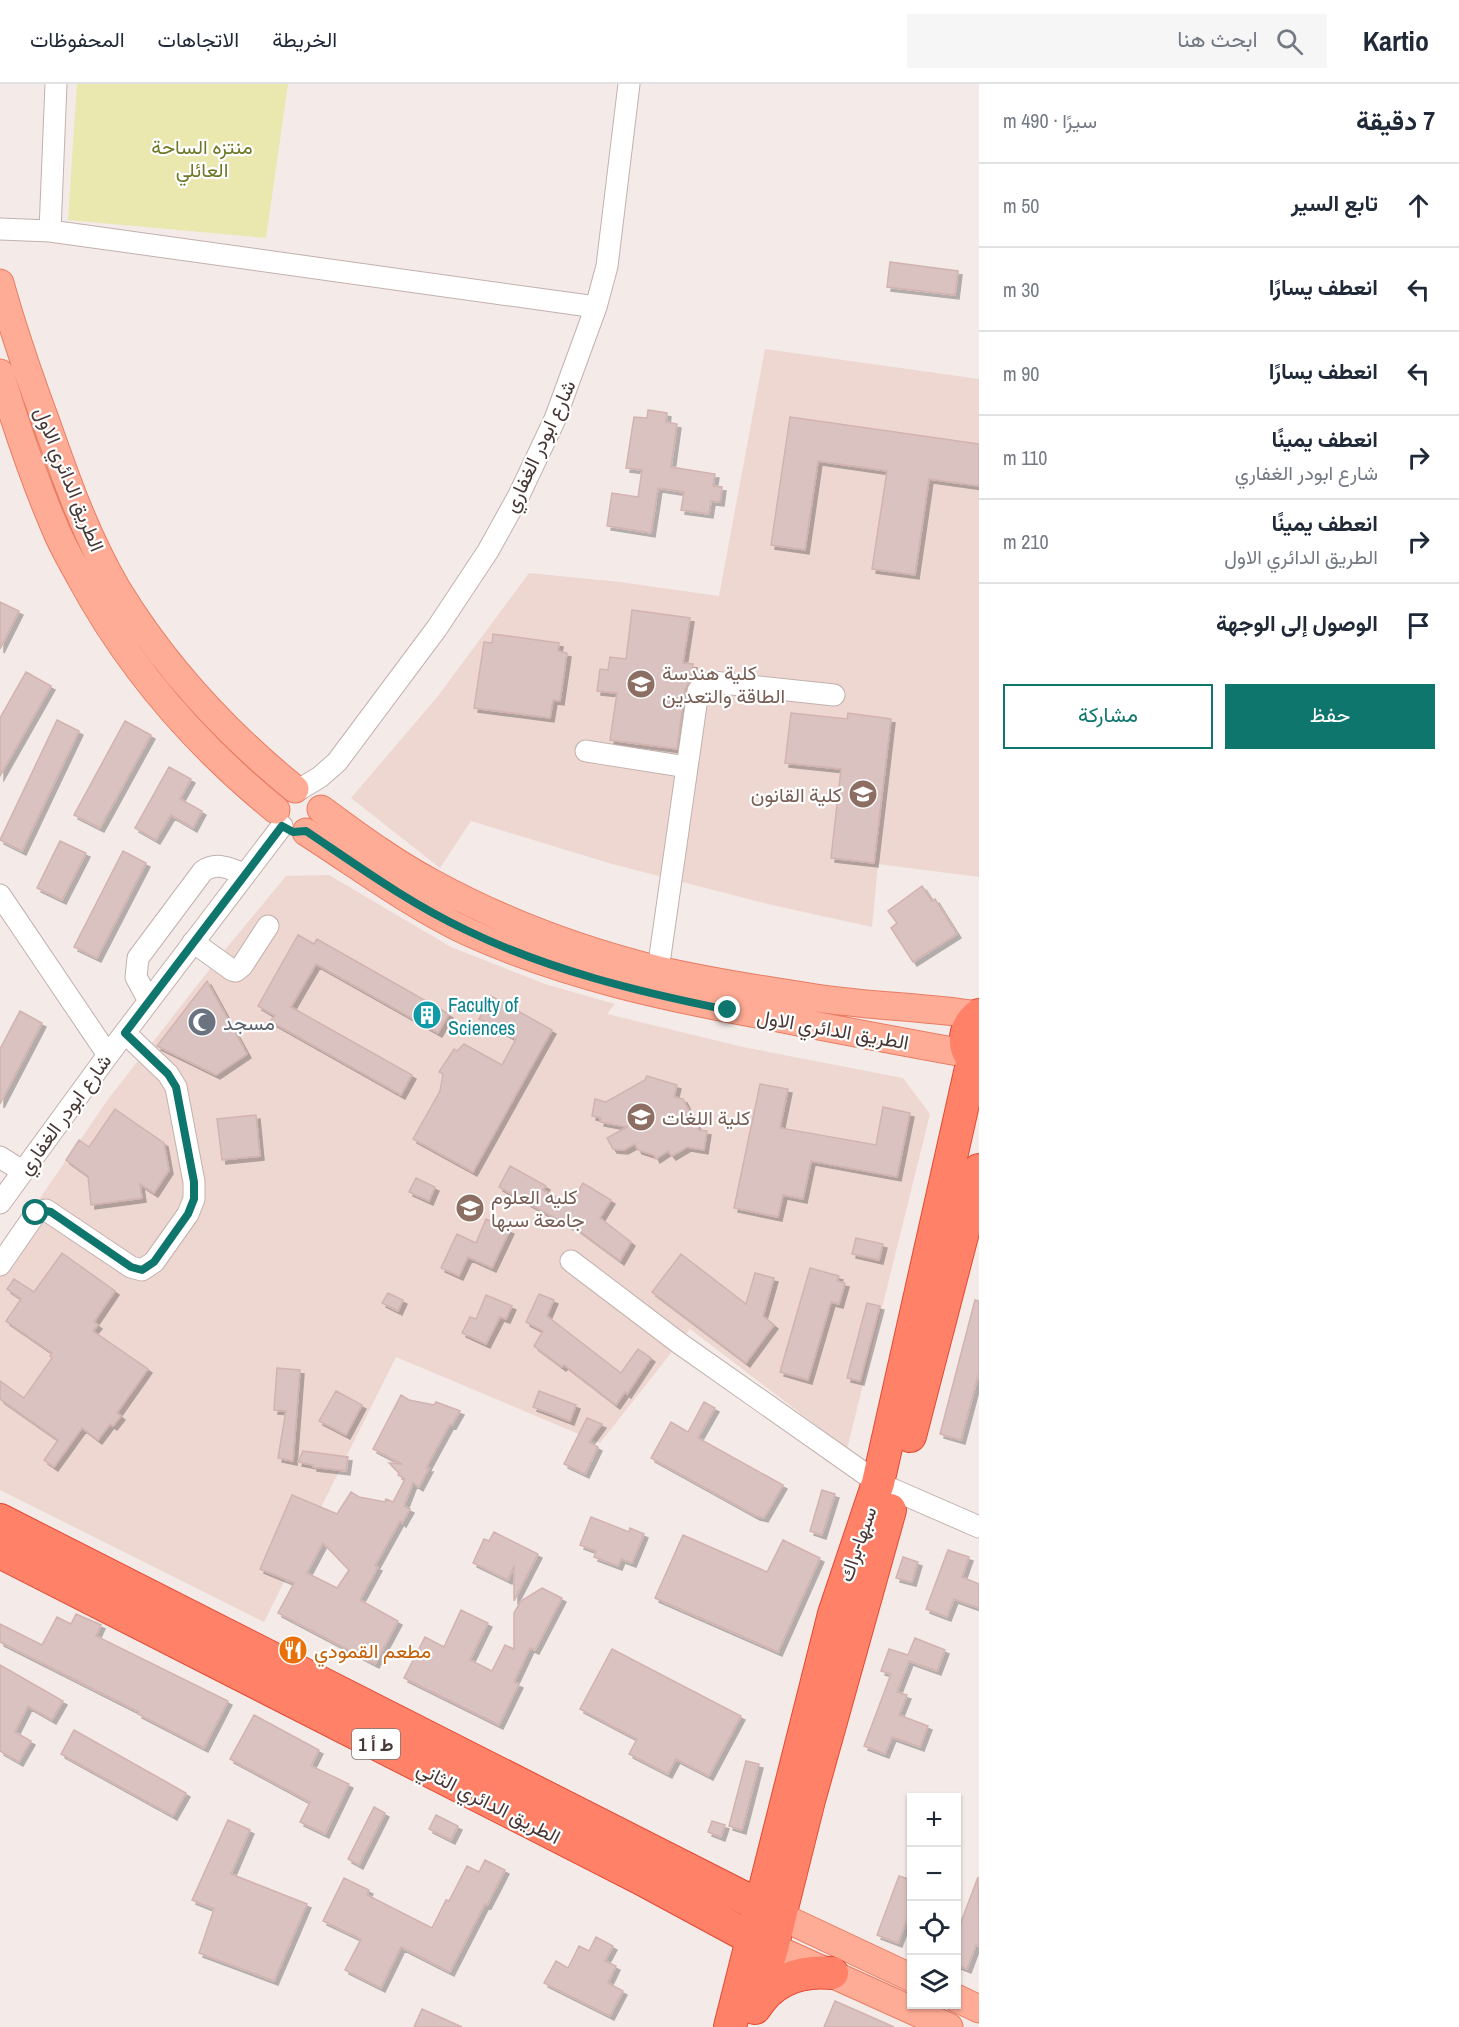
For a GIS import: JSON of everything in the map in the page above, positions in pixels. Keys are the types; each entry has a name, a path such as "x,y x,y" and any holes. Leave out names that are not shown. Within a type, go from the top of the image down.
{"highway":[{"name":"سبها-براك","path":"887,1487 974,1059 965,1037 979,1015"},
{"name":"سبها-براك","path":"743,2023 770,1911 812,1789 887,1487 979,1170"},
{"name":"الطريق الدائري الثاني","path":"0,1520 770,1911"},
{"name":"الطريق الدائري الثاني","path":"0,1552 640,1878 761,1943"},
{"path":"743,2023 768,1992 785,1980 805,1973 832,1973"}],"main road":[{"name":"الطريق الدائري الاول","path":"0,283 29,375 83,524 117,589 162,654 210,712 264,764 300,808 386,884 475,935 536,959 605,981 687,1002 974,1059"},
{"name":"الطريق الدائري الاول","path":"0,373 30,466 51,518 97,608 141,673 190,731 245,784 300,808 471,903 579,946 658,970 709,981 817,998 979,1015"},
{"path":"770,1911 907,1976"},
{"name":"الطريق الدائري الثاني","path":"761,1943 950,2027"},
{"path":"961,2000 979,2009"}],"street":[{"path":"50,231 56,84"},
{"name":"شارع ابودر الغفاري","path":"0,1203 244,874 300,808 320,777 337,762 437,628 493,542 519,495 555,419 596,307 607,266 632,84"},
{"path":"0,229 50,231 596,307"},
{"path":"658,970 697,695 704,685 713,682 834,695"},
{"path":"586,751 687,766"},
{"path":"149,1001 139,984 135,970 138,958 151,940 200,875 208,868 218,865 244,874"},
{"path":"0,896 108,1055"},
{"path":"194,942 232,970 236,970 242,966 268,926"},
{"path":"0,1264 36,1213 46,1210 131,1267 142,1270 154,1262 188,1214 194,1199 194,1182 176,1087 168,1074 125,1033"},
{"path":"0,1157 22,1171"},
{"path":"571,1261 679,1343 887,1487 979,1527"}],"shaded area":[{"path":"765,349 979,379 979,877 878,864 872,927 772,905 612,864 471,821 440,868 351,798 438,696 529,573 620,582 719,596"},
{"name":"كليه العلوم جامعة سبها","path":"329,875 451,947 545,984 615,1004 607,1014 743,1047 903,1078 930,1114 847,1449 690,1329 600,1443 396,1357 264,1622 0,1490 0,1256 109,1098 286,876"}],"green space":[{"name":"منتزه الساحة العائلي","path":"77,84 288,84 266,238 68,220"}],"building":[{"path":"890,262 958,271 955,295 887,287"},
{"path":"648,410 667,413 666,422 677,424 671,467 715,474 713,486 722,487 720,502 711,501 709,514 681,510 684,492 658,488 651,533 607,526 612,493 638,497 642,470 626,468 634,417 647,418"},
{"path":"790,417 979,444 979,486 929,479 915,575 872,569 887,471 818,461 805,550 771,545"},
{"path":"0,602 19,611 0,649"},
{"path":"632,610 690,618 683,663 693,664 691,680 685,689 677,749 610,740 617,693 597,691 600,669 608,670 610,657 626,659"},
{"path":"493,634 559,643 558,651 567,653 560,701 553,700 550,718 474,708 484,642 492,643"},
{"path":"26,672 51,686 0,776 0,718"},
{"path":"791,713 847,719 848,713 891,719 874,863 831,858 841,769 785,763"},
{"path":"57,720 79,731 22,851 0,840"},
{"path":"125,721 151,735 100,828 74,815"},
{"path":"169,767 191,779 180,799 202,811 193,828 171,815 156,840 135,828"},
{"path":"60,841 86,853 62,900 37,888"},
{"path":"123,851 146,863 97,958 74,947"},
{"path":"922,886 932,901 935,899 957,934 913,962 891,928 897,923 888,911"},
{"name":"Faculty of Sciences","path":"298,935 314,944 317,939 449,1014 438,1033 316,964 291,1007 412,1075 401,1095 270,1021 275,1016 258,1006"},
{"name":"مسجد","path":"207,981 247,1054 216,1075 157,1046"},
{"path":"491,996 552,1030 473,1172 413,1139 440,1091 443,1074 439,1072 454,1049 457,1051 464,1044 502,1065 516,1039 479,1019"},
{"path":"20,1011 42,1023 0,1104 0,1049"},
{"path":"647,1076 677,1085 674,1097 683,1099 699,1130 707,1131 704,1150 687,1147 672,1156 668,1151 656,1159 654,1155 638,1150 635,1144 624,1150 613,1149 607,1138 627,1127 600,1122 601,1118 592,1116 595,1099 606,1102 645,1080"},
{"path":"760,1084 788,1089 780,1128 876,1145 883,1107 910,1113 897,1177 811,1161 803,1199 783,1195 778,1217 734,1208"},
{"path":"115,1109 164,1143 169,1170 154,1193 140,1184 142,1198 91,1205 88,1176 66,1160 79,1140 89,1147"},
{"path":"256,1115 260,1156 222,1160 217,1119"},
{"path":"510,1166 546,1186 543,1190 570,1205 583,1183 611,1200 600,1218 631,1242 620,1261 570,1224 569,1226 499,1187"},
{"path":"416,1178 435,1187 429,1201 409,1192"},
{"path":"486,1219 510,1230 492,1268 468,1257 459,1276 441,1268 457,1234 476,1243"},
{"path":"856,1238 883,1244 879,1260 852,1254"},
{"path":"62,1253 115,1291 94,1322 98,1325 93,1331 148,1369 117,1413 121,1416 113,1426 110,1424 98,1440 82,1428 54,1467 44,1460 58,1440 0,1399 0,1381 24,1398 52,1358 50,1356 52,1353 6,1321 21,1299 7,1289 14,1279 34,1292"},
{"path":"681,1254 746,1304 755,1273 774,1278 763,1316 774,1325 746,1363 652,1292"},
{"path":"810,1268 839,1276 837,1281 845,1283 839,1304 831,1302 808,1380 780,1372"},
{"path":"388,1293 403,1300 398,1311 382,1303"},
{"path":"539,1294 554,1300 547,1316 621,1373 638,1349 651,1358 627,1394 625,1392 616,1405 564,1365 562,1367 534,1346 543,1331 526,1322"},
{"path":"486,1295 512,1306 506,1319 500,1317 486,1344 462,1333 470,1317 476,1319"},
{"path":"975,1300 979,1301 979,1372 961,1440 940,1434"},
{"path":"867,1303 880,1306 860,1381 847,1378"},
{"path":"277,1368 300,1370 293,1461 278,1458 286,1411 274,1410"},
{"path":"336,1391 362,1405 346,1435 319,1421"},
{"path":"539,1391 576,1405 570,1421 533,1407"},
{"path":"401,1395 409,1400 434,1405 436,1402 460,1411 452,1425 450,1424 426,1468 429,1468 419,1487 413,1483 404,1506 410,1509 402,1523 400,1521 375,1566 378,1567 360,1600 398,1621 375,1664 278,1613 294,1583 260,1569 292,1495 337,1514 351,1492 359,1497 385,1502 386,1499 393,1502 405,1479 398,1475 399,1473 389,1463 402,1464 373,1449","holes":["323,1543 349,1570 337,1588 307,1573"]},
{"path":"704,1402 715,1408 698,1438 783,1485 764,1518 756,1516 651,1458 671,1422 688,1432"},
{"path":"587,1418 602,1424 589,1442 598,1447 585,1474 564,1464"},
{"path":"303,1451 348,1457 346,1471 313,1467 313,1465 298,1462"},
{"path":"822,1490 835,1494 822,1535 810,1531"},
{"path":"591,1517 629,1532 630,1528 644,1534 632,1563 621,1559 618,1566 594,1557 596,1551 580,1545"},
{"path":"494,1532 538,1554 514,1601 514,1566 508,1580 473,1563 484,1539 489,1541"},
{"path":"683,1535 767,1572 783,1540 820,1558 778,1652 655,1598"},
{"path":"948,1550 969,1557 962,1577 979,1584 979,1608 954,1599 947,1617 926,1609"},
{"path":"903,1557 918,1562 912,1582 896,1578"},
{"path":"542,1588 562,1598 535,1650 530,1648 514,1682 519,1684 499,1725 404,1678 425,1637 444,1647 461,1610 488,1623 470,1660 492,1671 505,1645 514,1649 514,1613 521,1601"},
{"path":"76,1614 101,1625 96,1636 228,1701 204,1748 138,1714 139,1712 0,1642 0,1624 42,1645 57,1617 71,1624"},
{"path":"915,1638 945,1650 937,1671 909,1661 897,1692 907,1695 899,1715 928,1726 920,1747 892,1737 885,1754 864,1746 891,1674 881,1671 889,1649 908,1655"},
{"path":"612,1649 741,1716 709,1776 676,1759 668,1774 629,1754 637,1739 580,1709"},
{"path":"0,1665 63,1701 52,1720 28,1706 15,1732 31,1741 19,1762 0,1751"},
{"path":"254,1715 319,1750 311,1766 349,1784 325,1834 300,1822 310,1802 230,1759"},
{"path":"74,1730 186,1793 173,1816 61,1754"},
{"path":"746,1761 759,1764 742,1830 729,1826"},
{"path":"374,1807 385,1813 359,1865 348,1859"},
{"path":"436,1815 458,1826 451,1840 429,1829"},
{"path":"228,1820 250,1830 231,1874 307,1904 274,1981 199,1953 214,1909 192,1900"},
{"path":"712,1821 725,1825 721,1837 708,1832"},
{"path":"485,1860 505,1870 450,1972 401,1947 381,1988 345,1970 361,1939 323,1921 344,1878 369,1890 367,1895 432,1928 467,1866 479,1872"},
{"path":"899,1876 907,1878 907,1919 898,1943 877,1935"},
{"path":"978,1877 979,1946 976,1945 967,1969 961,1967 961,1922"},
{"path":"596,1937 613,1946 605,1961 616,1966 608,1983 623,1991 610,2016 544,1983 556,1961 568,1968 579,1946 589,1951"},
{"path":"835,2001 894,2027 824,2027"},
{"path":"422,2009 462,2027 414,2027"}],"place":[{"name":"كلية هندسة الطاقة والتعدين","path":"641,684"},
{"name":"كلية القانون","path":"863,794"},
{"name":"Faculty of Sciences","path":"427,1015"},
{"name":"مسجد","path":"202,1022"},
{"name":"كلية اللغات","path":"641,1117"},
{"name":"كليه العلوم جامعة سبها","path":"470,1208"},
{"name":"مطعم القمودي","path":"293,1650"}],"route":[{"path":"36,1213 41,1210 51,1212 137,1270 147,1268 154,1262 188,1214 195,1191 176,1087 168,1074 125,1033 282,826 293,832 306,831 410,900 495,944 525,956 605,981 728,1010"}]}
